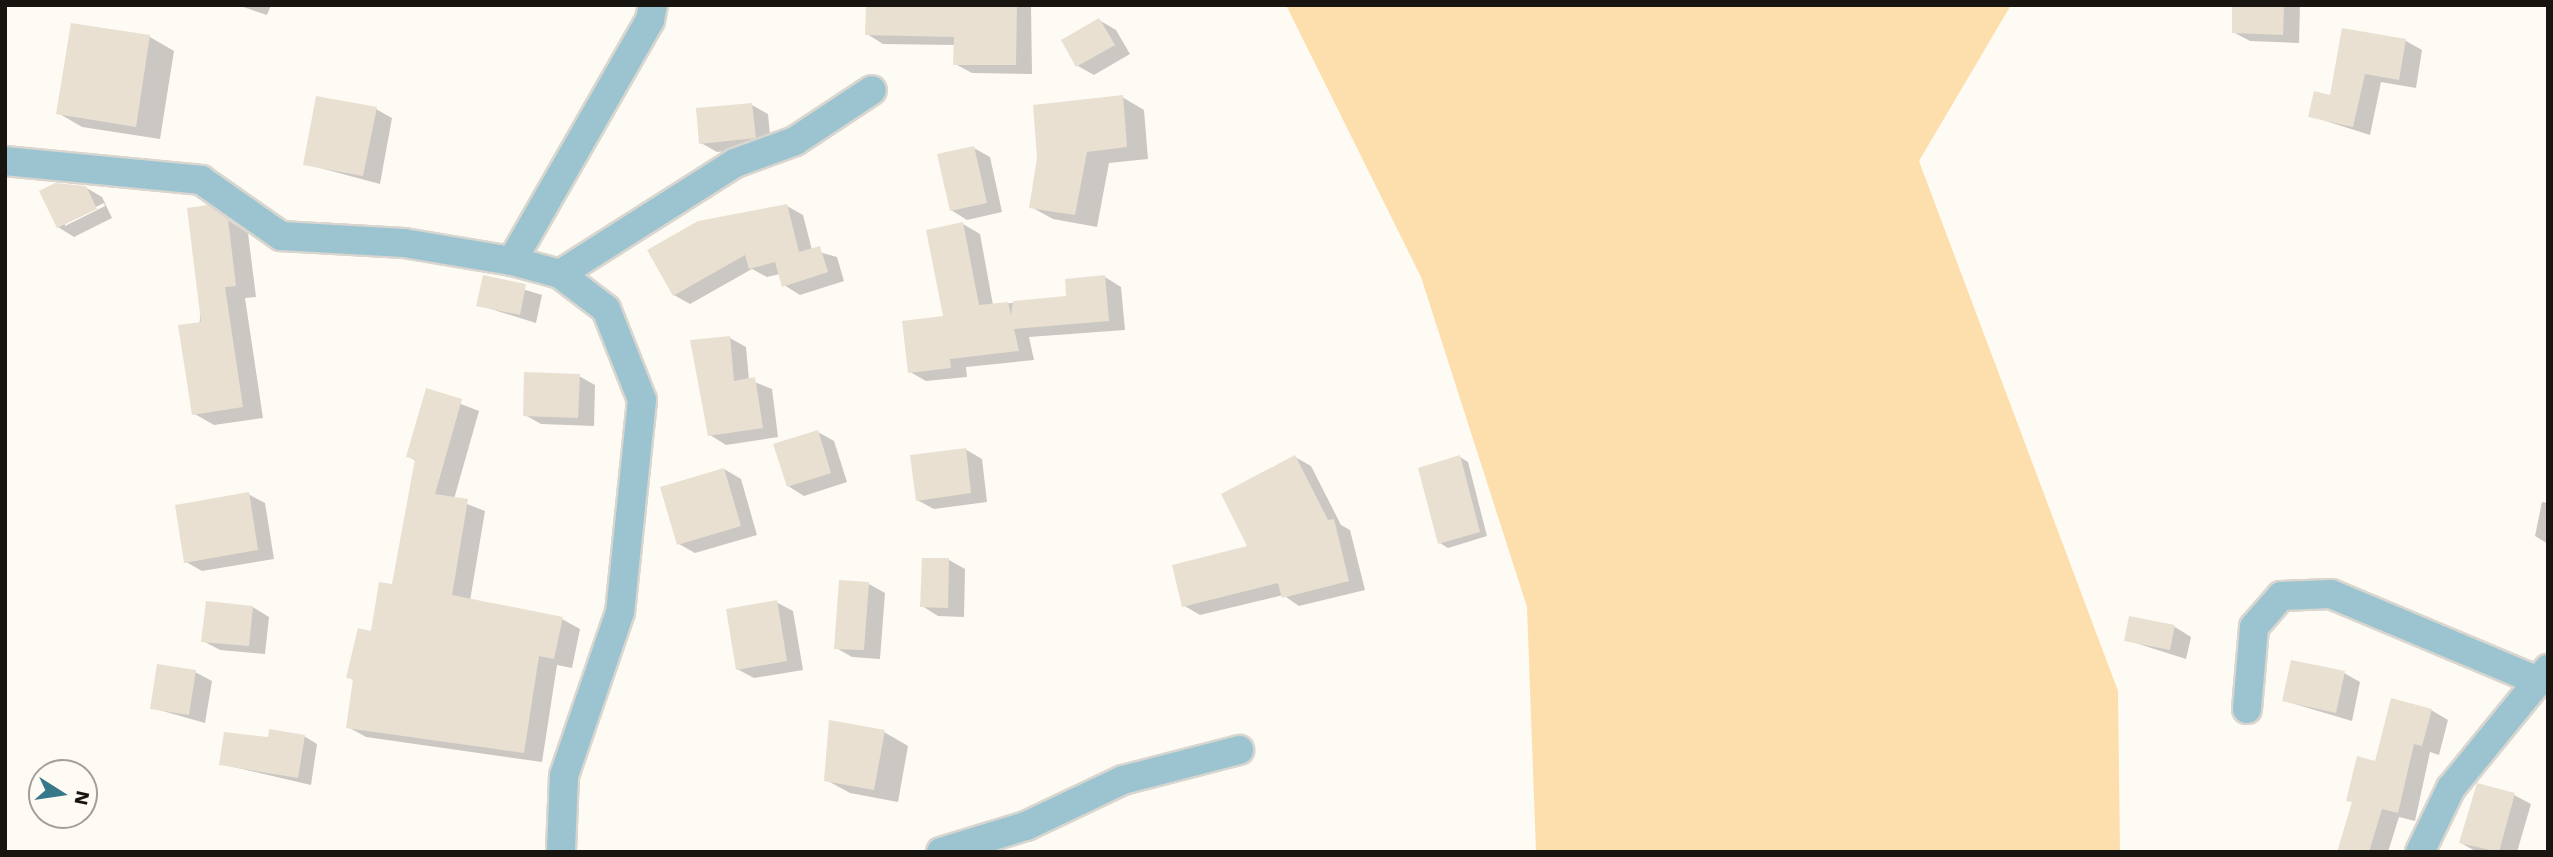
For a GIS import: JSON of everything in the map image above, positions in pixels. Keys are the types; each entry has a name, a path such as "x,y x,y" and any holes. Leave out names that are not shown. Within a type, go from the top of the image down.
{"street":[{"path":"512,261 650,20 653,5"},
{"path":"560,274 735,163 795,141 872,90"},
{"path":"5,161 201,180 281,236 404,243 512,261 560,274 606,309 642,400 620,612 564,776 561,852"},
{"path":"2247,709 2254,626 2281,596 2331,594 2544,675 2451,788 2420,852"},
{"path":"941,852 1026,826 1123,780 1239,750"}],"shaded area":[{"path":"1286,5 2011,5 1919,161 2118,691 2120,852 1536,852 1527,607 1421,277"}],"building":[{"path":"866,5 1017,5 1016,65 953,65 954,37 865,35"},
{"path":"2232,5 2284,5 2283,35 2232,33"},
{"path":"1099,18 1115,45 1076,67 1061,40"},
{"path":"71,23 150,35 136,127 56,114"},
{"path":"2342,28 2406,39 2399,80 2365,74 2353,127 2308,117 2314,91 2330,95"},
{"path":"1123,95 1127,147 1087,152 1075,215 1029,208 1037,158 1033,105"},
{"path":"316,96 377,107 363,176 303,165"},
{"path":"752,103 756,138 699,144 696,108"},
{"path":"974,146 987,203 950,211 937,154"},
{"path":"55,183 86,186 97,209 57,228 39,191"},
{"path":"787,204 799,252 820,246 828,272 782,287 775,262 749,269 745,255 673,296 647,250 698,221"},
{"path":"208,205 228,219 236,286 225,287 243,407 192,415 178,325 201,322 187,208"},
{"path":"963,222 979,305 1008,302 1011,315 1013,301 1066,296 1065,279 1105,275 1109,321 1014,329 1019,351 950,359 951,368 908,373 902,321 943,316 926,230"},
{"path":"483,275 526,284 520,315 476,306"},
{"path":"730,336 734,381 755,377 763,428 708,436 690,340"},
{"path":"524,372 580,374 578,418 523,416"},
{"path":"426,388 462,399 435,494 468,499 452,595 563,617 554,659 539,656 524,753 346,728 353,679 346,678 358,628 371,631 379,582 392,584 415,459 406,457"},
{"path":"818,430 831,473 787,487 773,444"},
{"path":"966,448 971,493 916,501 910,455"},
{"path":"1295,455 1328,520 1334,519 1349,581 1282,598 1278,583 1182,607 1172,565 1247,546 1221,494"},
{"path":"1460,455 1480,532 1438,544 1418,468"},
{"path":"724,468 741,526 677,545 660,487"},
{"path":"249,492 258,550 184,563 175,505"},
{"path":"922,558 949,558 948,608 920,607"},
{"path":"839,580 869,582 864,650 834,649"},
{"path":"777,600 787,661 736,670 726,609"},
{"path":"206,601 253,606 249,646 201,642"},
{"path":"2129,616 2175,625 2170,650 2124,641"},
{"path":"2291,660 2345,671 2336,713 2282,701"},
{"path":"157,664 196,670 189,715 150,709"},
{"path":"2391,698 2432,709 2422,746 2414,744 2398,813 2382,809 2369,852 2337,852 2352,802 2346,801 2357,756 2375,761"},
{"path":"829,720 885,730 874,790 824,781"},
{"path":"269,729 305,735 298,778 219,765 224,732 268,737"},
{"path":"2477,783 2515,793 2499,852 2459,843"}]}
